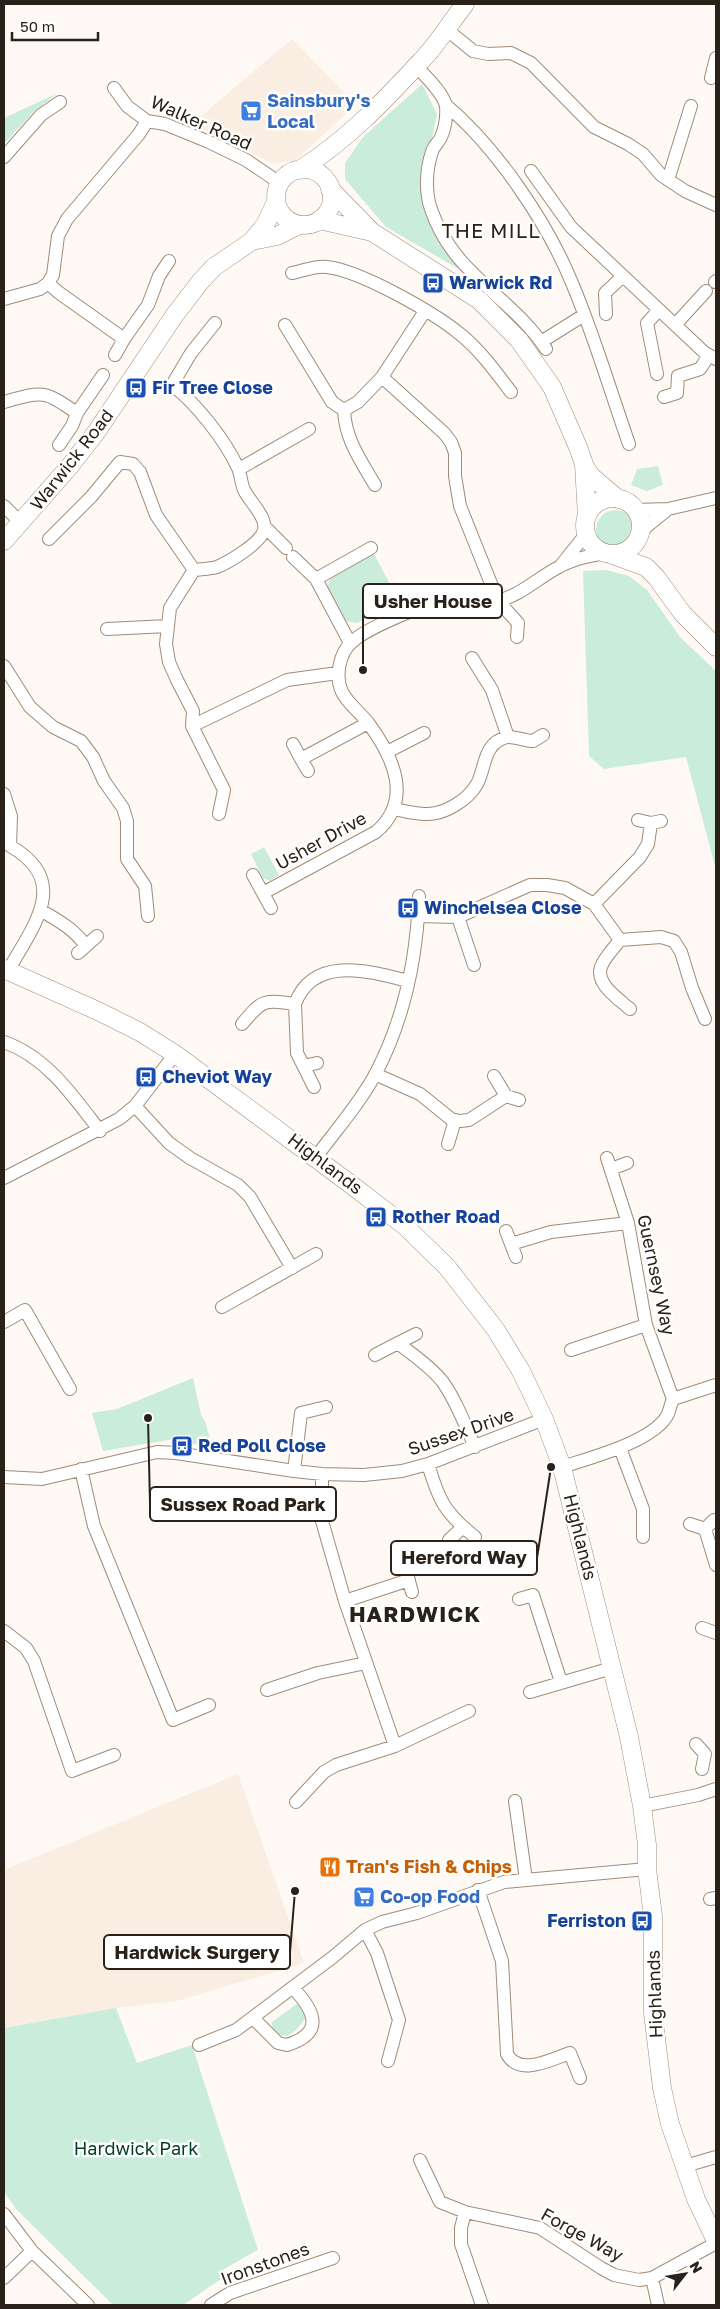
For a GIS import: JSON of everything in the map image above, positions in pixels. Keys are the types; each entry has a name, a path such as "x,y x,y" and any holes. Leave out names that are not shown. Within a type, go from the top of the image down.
{"street":[{"path":"348,134 334,153 328,184 329,207 319,220 306,225 284,217 276,202 280,183 292,172 299,170 314,160 348,134 416,66 465,4"},
{"path":"446,28 473,51 488,54 511,53 531,63 594,127 644,154 661,175 685,191 716,205"},
{"path":"711,78 716,58"},
{"path":"416,66 438,92 446,105 462,119 490,150 527,201 560,256 584,315 629,444"},
{"name":"Walker Road","path":"114,88 127,106 147,121 165,124 209,142 246,160 280,183"},
{"path":"4,157 41,115 60,102"},
{"path":"446,105 445,124 440,138 432,150 427,168 430,207 437,225 457,259 522,319 544,345 584,315"},
{"path":"668,180 691,106"},
{"path":"4,299 40,289 48,283 53,275 58,236 68,219 147,121"},
{"path":"299,170 316,172 372,232 479,300 519,340 552,387 564,411 584,464 591,476 618,499 628,502 636,510 641,520 641,532 656,577"},
{"path":"531,171 571,227 675,325 712,357 700,369 678,376 677,393 664,396"},
{"name":"Warwick Road","path":"4,541 70,466 97,431 174,316 200,282 214,267 252,241 265,225 276,202"},
{"path":"319,220 372,232"},
{"name":"Warwick Road","path":"252,241 277,236 300,224"},
{"path":"115,355 148,305 159,276 169,261"},
{"path":"292,272 326,266 381,286 460,333 488,362 511,392"},
{"path":"606,314 605,293 623,276"},
{"path":"48,283 124,340"},
{"path":"675,325 713,284"},
{"path":"657,374 647,323 659,310"},
{"path":"344,410 358,402 382,377 425,312"},
{"path":"215,323 191,353 172,385 211,426 238,469 244,489 261,517 265,528 316,579 350,643"},
{"path":"285,325 332,402 344,410"},
{"path":"59,445 72,426 77,413 103,375"},
{"path":"382,377 444,433 451,442 455,453 455,476 460,506 498,601 518,623 517,638"},
{"path":"4,402 41,393 52,396 77,413"},
{"path":"344,410 344,426 349,440 375,485"},
{"path":"238,469 309,429"},
{"path":"49,539 91,497 120,462 125,461 133,464 140,472 156,515 194,570"},
{"path":"584,464 587,525 596,548 646,567 656,577 683,614 716,647"},
{"path":"636,510 668,509 716,498"},
{"path":"560,566 587,525 599,502 618,499"},
{"path":"4,506 21,523"},
{"path":"192,726 287,680 338,673 340,662 350,643 367,632 441,599 453,597 481,603 498,601 511,596 560,566 629,550 635,545 641,532 668,509"},
{"path":"219,814 224,790 192,726 194,711 169,662 166,644 170,608 194,570 215,567 224,563 257,542 265,528"},
{"path":"316,579 371,548"},
{"path":"107,629 168,626"},
{"path":"472,658 492,690 508,737"},
{"path":"4,666 35,713 53,727 80,741 93,757 104,782 123,808 127,821 127,859 145,886 148,916"},
{"name":"Usher Drive","path":"253,875 263,893 376,832 385,824 394,809 398,791 396,776 387,752 368,723 342,691 338,673"},
{"path":"301,759 368,723"},
{"path":"387,752 424,733"},
{"path":"394,809 426,814 442,812 467,797 477,784 488,750 496,742 508,737 533,742 543,735"},
{"path":"293,744 308,771"},
{"path":"4,794 12,816 7,849 22,853 34,866 42,880 44,895 42,911 6,970"},
{"path":"594,904 640,857 648,844 650,822"},
{"path":"418,916 458,917 530,885 547,884 565,888 594,904 620,940"},
{"path":"263,893 271,908"},
{"path":"316,1157 376,1074 396,1028 415,955 419,896"},
{"path":"42,911 66,925 79,936 82,950 96,936"},
{"path":"458,917 474,965"},
{"path":"620,940 661,937 674,941 682,952 692,988 705,1019"},
{"path":"620,940 601,968 601,977 608,990 630,1008"},
{"name":"Highlands","path":"6,970 100,1012 140,1032 175,1054 316,1157 405,1226 447,1267 496,1330 521,1371 544,1420 562,1467 612,1668 642,1806 647,1845 647,1869 653,1916 652,2013 662,2088 670,2124 696,2199 716,2242"},
{"path":"314,1087 310,1064 297,1053 295,1004 299,992 321,975 336,970 372,972 408,981"},
{"path":"242,1024 255,1009 268,1001 295,1004"},
{"path":"4,1042 18,1047 35,1058 70,1091 100,1131"},
{"path":"4,1178 100,1131 119,1119 135,1106 175,1054"},
{"path":"376,1074 420,1094 455,1120 468,1120 506,1096"},
{"path":"494,1076 506,1096 519,1100"},
{"path":"135,1106 169,1143 190,1158 238,1185 250,1197 292,1268"},
{"path":"448,1144 455,1120"},
{"name":"Guernsey Way","path":"627,1163 609,1164 628,1223 646,1325 673,1399"},
{"path":"511,1244 551,1232 628,1223"},
{"path":"506,1231 516,1257"},
{"path":"222,1307 316,1254"},
{"path":"4,1322 25,1310 70,1389"},
{"path":"571,1350 646,1325"},
{"path":"375,1355 416,1334"},
{"path":"398,1343 441,1380 449,1392 475,1447"},
{"path":"562,1467 620,1448 660,1424 668,1414 673,1399 716,1384"},
{"path":"294,1471 302,1413 326,1407"},
{"name":"Sussex Drive","path":"4,1476 42,1479 156,1452 176,1453 294,1471 364,1475 402,1470 428,1464 544,1420"},
{"path":"620,1448 642,1509 643,1537"},
{"path":"428,1464 444,1507 475,1537"},
{"path":"81,1469 94,1526 174,1720 209,1704"},
{"path":"322,1474 322,1521 345,1601 395,1746"},
{"path":"704,1529 714,1520"},
{"path":"690,1524 704,1529"},
{"path":"449,1540 463,1527"},
{"path":"704,1529 716,1566"},
{"path":"345,1601 410,1586 405,1567"},
{"path":"519,1599 533,1595 561,1682"},
{"path":"702,1628 716,1633"},
{"path":"4,1631 26,1648 34,1661 72,1771 114,1755"},
{"path":"267,1690 318,1673 366,1663"},
{"path":"530,1692 612,1668"},
{"path":"296,1802 324,1772 336,1765 395,1746 469,1711"},
{"path":"702,1769 706,1751"},
{"path":"642,1806 698,1795 716,1789"},
{"path":"515,1801 526,1880"},
{"path":"199,2045 236,2030 293,1988 364,1930 382,1922 417,1913 504,1882 647,1869"},
{"path":"478,1890 502,1961 507,2054 510,2060 519,2065 529,2066 570,2053 580,2078"},
{"path":"364,1930 377,1953 399,2020 388,2061"},
{"path":"253,2018 278,2043 287,2045 304,2036 312,2028 314,2020 312,2012 304,1999 293,1988"},
{"path":"685,2166 716,2157"},
{"name":"Forge Way","path":"420,2160 440,2202 465,2212 540,2228 614,2275 639,2280 652,2278"},
{"path":"465,2212 461,2228 461,2244 482,2305"},
{"path":"4,2214 32,2251 88,2305"},
{"path":"658,2305 652,2278 716,2242"},
{"path":"4,2278 32,2251"},
{"name":"Ironstones","path":"210,2305 230,2293 333,2258"}],"shaded area":[{"path":"292,39 356,105 294,161 272,163 192,124"},
{"path":"238,1774 304,1963 177,2001 116,2008 4,2028 4,1870"}],"green space":[{"path":"422,84 437,114 423,183 429,219 459,269 386,227 345,179 345,163 363,137"},
{"path":"58,93 34,111 4,144 4,118"},
{"path":"658,466 663,485 647,491 631,485 637,469"},
{"path":"612,510 620,510 627,513 633,519 636,530 633,541 627,547 620,550 612,550 605,547 599,541 596,534 596,526 599,519 605,513"},
{"path":"374,554 399,601 357,623 345,621 327,588 331,577"},
{"path":"606,570 629,576 647,590 680,637 716,671 716,870 686,757 604,769 589,756 583,571"},
{"path":"264,847 279,875 270,881 263,878 251,854"},
{"path":"193,1378 201,1415 205,1421 212,1446 190,1444 180,1438 103,1451 92,1413 117,1409"},
{"path":"298,2003 303,2007 306,2018 295,2031 287,2036 276,2035 272,2030 272,2022"},
{"name":"Hardwick Park","path":"116,2008 137,2063 192,2045 258,2250 224,2269 221,2279 183,2305 113,2305 17,2210 4,2192 4,2028"}],"place":[{"name":"Sainsbury's Local","path":"251,111"},
{"name":"Warwick Rd","path":"433,283"},
{"name":"Fir Tree Close","path":"136,388"},
{"name":"Usher House","path":"363,670"},
{"name":"Winchelsea Close","path":"408,908"},
{"name":"Cheviot Way","path":"146,1077"},
{"name":"Rother Road","path":"376,1217"},
{"name":"Sussex Road Park","path":"148,1418"},
{"name":"Red Poll Close","path":"182,1446"},
{"name":"Hereford Way","path":"551,1467"},
{"name":"Tran's Fish & Chips","path":"330,1867"},
{"name":"Hardwick Surgery","path":"295,1891"},
{"name":"Co-op Food","path":"364,1897"},
{"name":"Ferriston","path":"642,1921"}],"district":[{"name":"THE MILL","path":"491,231"},
{"name":"HARDWICK","path":"415,1614"}]}
